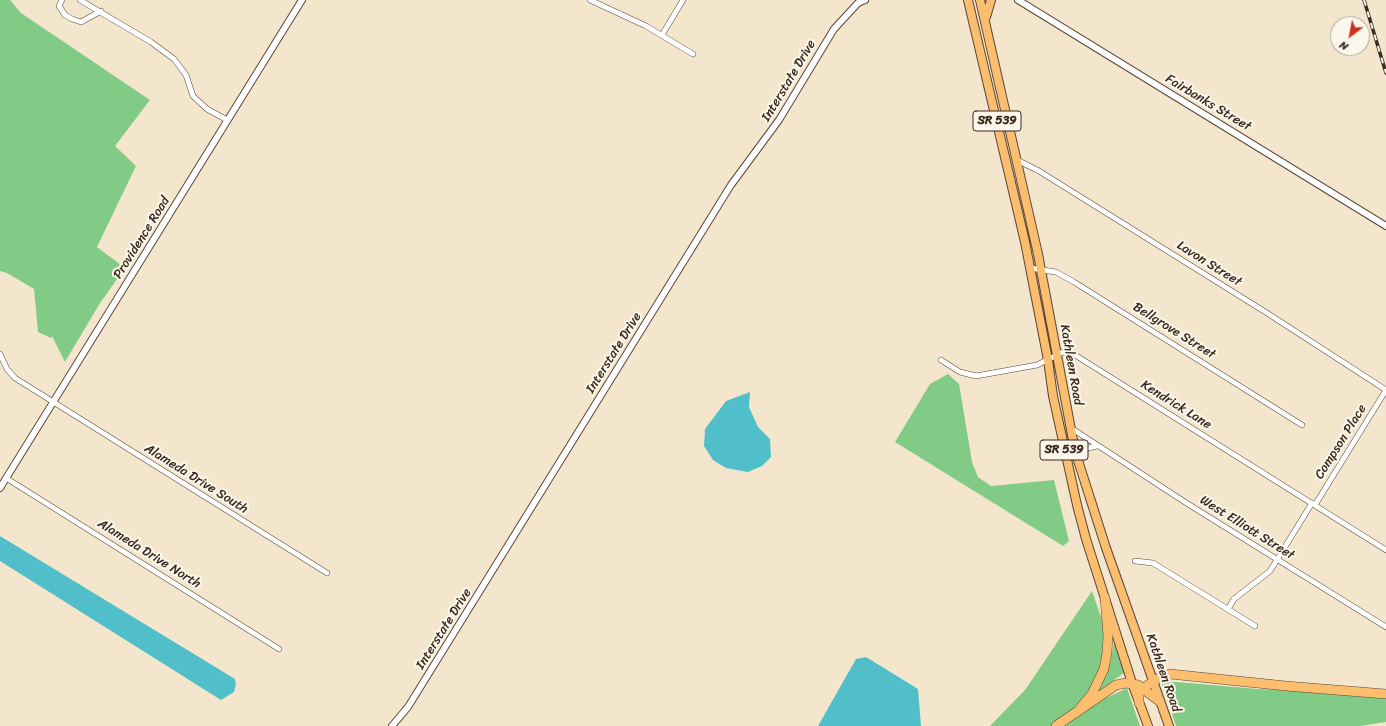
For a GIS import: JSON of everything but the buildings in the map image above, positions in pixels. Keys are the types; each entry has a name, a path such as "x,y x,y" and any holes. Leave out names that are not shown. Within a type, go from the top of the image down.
{"highway":[{"path":"1076,713 1092,694 1104,669 1108,642 1105,598"},
{"path":"1139,703 1139,694 1143,688 1153,681 1170,674 1286,686 1386,694"},
{"path":"1056,726 1116,685 1132,683 1143,688 1159,701"}],"main road":[{"name":"Kathleen Road","path":"968,0 1030,268 1066,461 1086,539 1132,683 1148,726"},
{"name":"Kathleen Road","path":"980,0 1041,268 1070,428 1077,456 1106,548 1169,726"},
{"path":"985,22 987,7 991,0"}],"street":[{"path":"62,0 60,6 65,15 76,21 81,22 101,11"},
{"path":"80,0 101,11 174,59 186,75 193,96 207,109 227,120"},
{"name":"Providence Road","path":"0,488 302,0"},
{"path":"590,0 662,35 693,54"},
{"path":"662,35 683,0"},
{"name":"Interstate Drive","path":"392,726 412,701 731,185 779,120 834,29 858,3 865,0"},
{"name":"Fairbanks Street","path":"1018,0 1386,226"},
{"name":"Lavon Street","path":"1017,160 1038,171 1260,309 1386,390"},
{"name":"Bellgrove Street","path":"1030,268 1041,268 1056,272 1074,282 1302,425"},
{"name":"Kendrick Lane","path":"941,360 960,372 976,376 1018,370 1037,365 1063,352 1076,355 1386,550"},
{"name":"Alameda Drive South","path":"0,354 11,375 74,416 327,573"},
{"name":"Compson Place","path":"1228,609 1234,599 1265,575 1277,559 1386,390"},
{"name":"West Elliott Street","path":"1070,428 1386,628"},
{"path":"1077,456 1088,448 1097,446"},
{"name":"Alameda Drive North","path":"6,478 279,648"},
{"path":"1135,561 1153,563 1255,626"}],"green space":[{"path":"0,0 10,0 21,13 150,100 115,146 136,166 97,247 125,268 100,303 65,362 52,336 51,338 38,332 34,289 7,273 0,271"},
{"path":"948,374 959,384 972,462 978,477 991,486 1054,480 1069,541 1063,546 895,442 930,384"},
{"path":"1092,591 1102,620 1104,639 1102,668 1085,698 1070,713 1051,726 990,726 1025,690"},
{"path":"1114,642 1124,673 1098,691 1110,664"},
{"path":"1161,682 1386,697 1386,722 1360,726 1176,726"},
{"path":"1127,688 1140,726 1064,726 1104,699"}],"water":[{"path":"750,392 749,407 758,427 770,439 771,457 762,466 748,472 726,468 713,460 704,446 705,429 726,401"},
{"path":"0,536 235,679 236,684 234,692 221,700 0,561"},
{"path":"866,657 918,689 921,726 818,726 856,659"}],"railway":[{"path":"1364,0 1386,73"}]}
